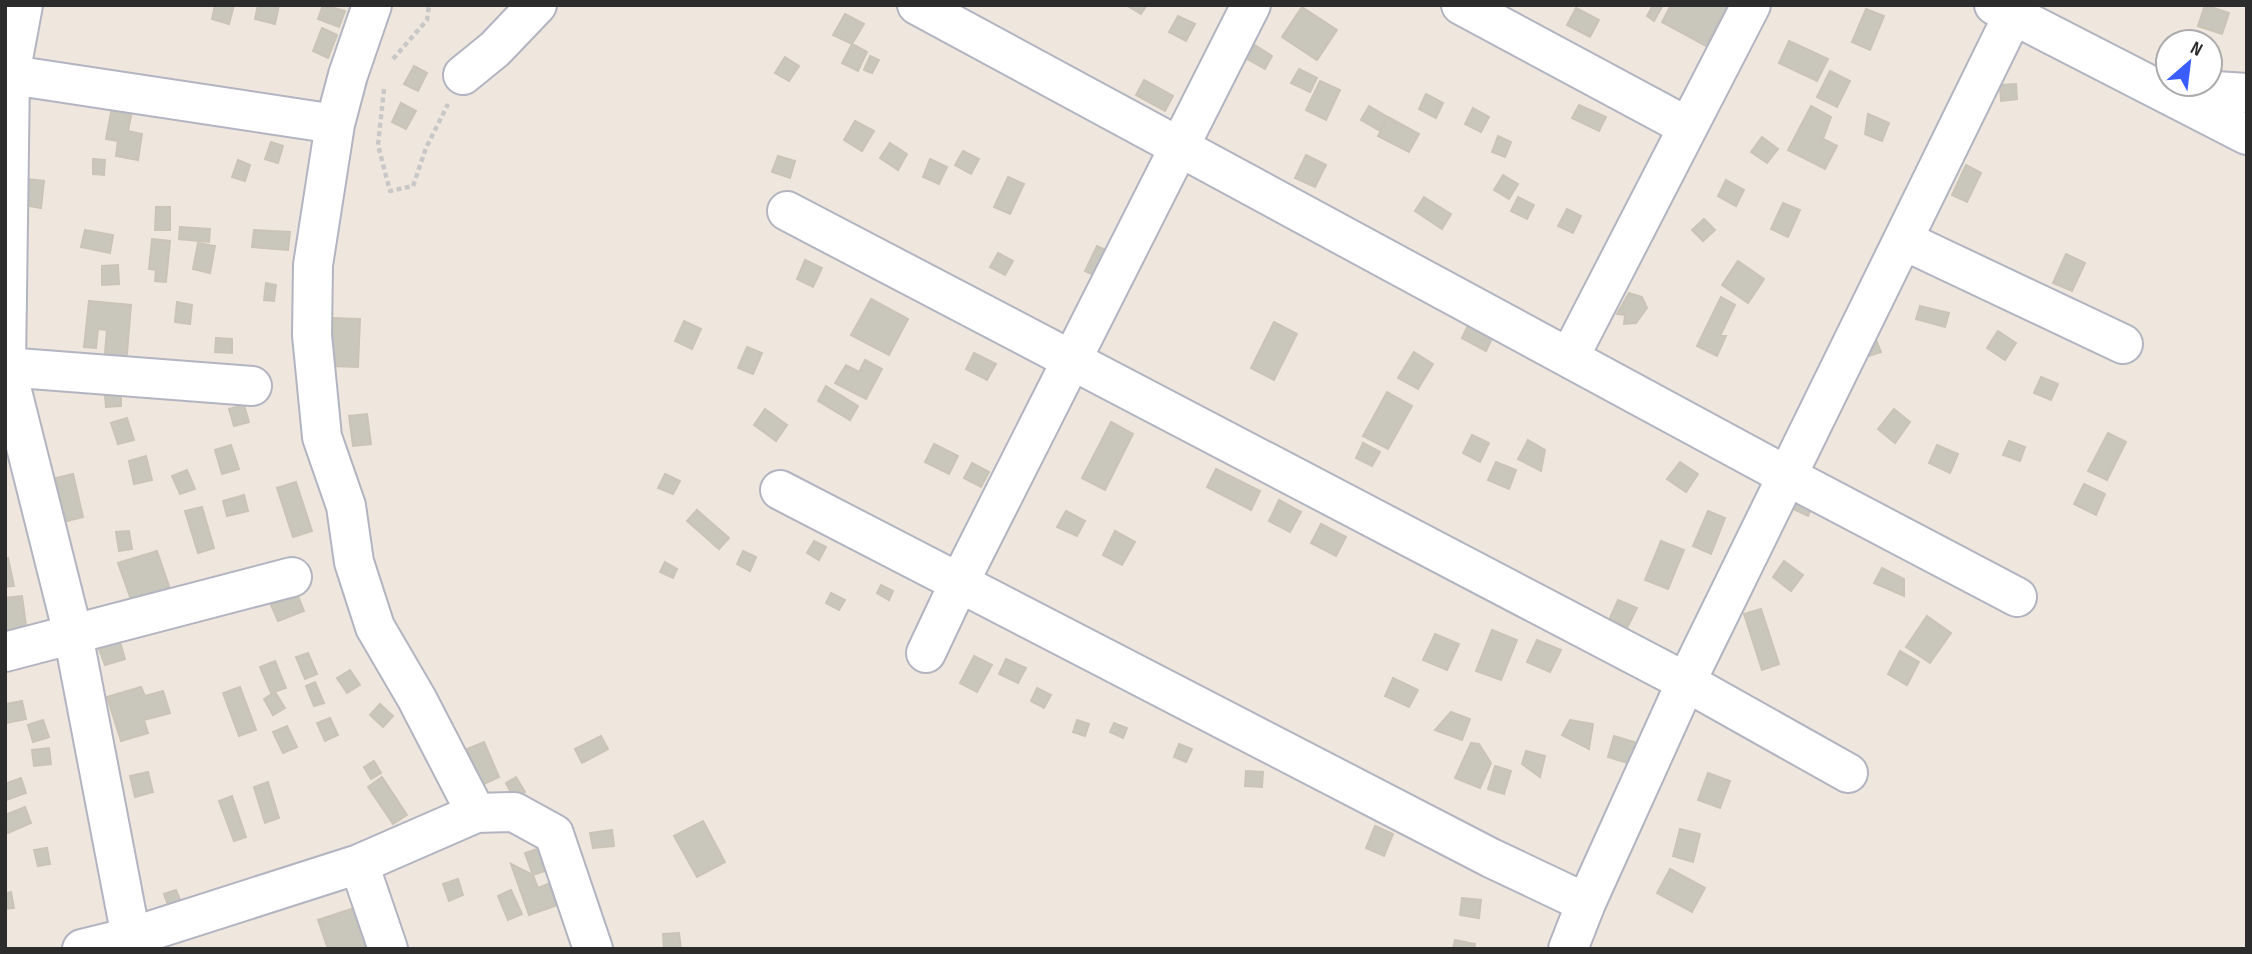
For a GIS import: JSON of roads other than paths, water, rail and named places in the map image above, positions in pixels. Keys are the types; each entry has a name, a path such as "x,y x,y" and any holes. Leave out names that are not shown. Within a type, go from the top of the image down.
{"street":[{"path":"23,5 7,74 6,367 73,634 133,943"},
{"path":"372,5 348,75 335,124 313,265 313,335 322,437 346,506 354,562 375,627 417,699 476,813"},
{"path":"463,75 495,49 537,5"},
{"path":"917,5 1787,476 2017,597"},
{"path":"926,653 1251,5"},
{"path":"1461,5 1688,127"},
{"path":"1569,358 1751,5"},
{"path":"1568,949 1586,903 1686,682 1903,240 2008,9 2247,135"},
{"path":"7,74 335,124"},
{"path":"2152,87 2247,93"},
{"path":"787,211 1686,682 1848,772"},
{"path":"1903,240 2123,344"},
{"path":"6,367 252,386"},
{"path":"780,490 1491,858 1586,903"},
{"path":"5,652 292,577"},
{"path":"82,949 133,943 359,864 476,813 514,812 554,834 593,949"},
{"path":"359,864 388,949"}]}
